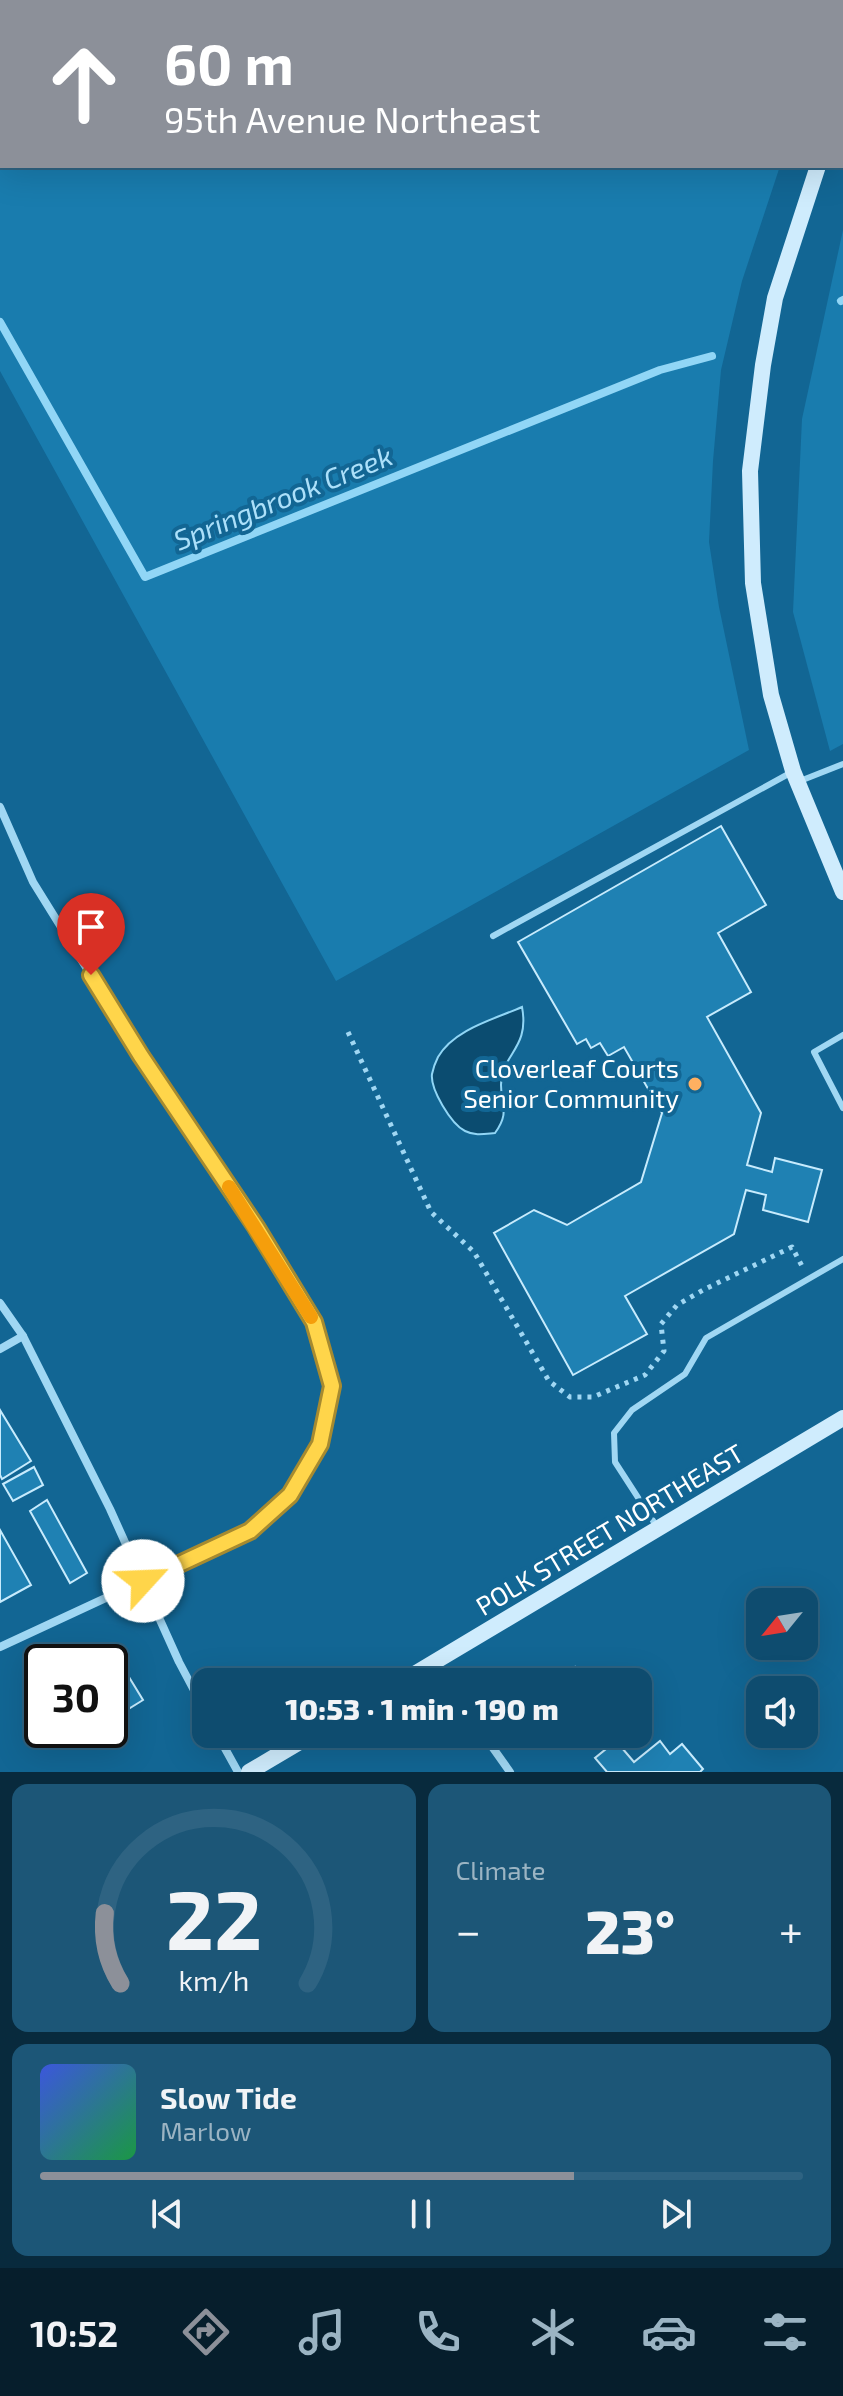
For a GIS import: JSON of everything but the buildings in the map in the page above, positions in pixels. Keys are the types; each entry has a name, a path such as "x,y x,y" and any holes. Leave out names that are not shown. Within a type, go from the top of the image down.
{"street":[{"path":"817,168 775,298 763,365 750,471 753,583 771,695 795,777 843,892"},
{"path":"0,807 33,882 141,1056 256,1227 314,1322 332,1386 320,1444 290,1495 250,1531 0,1647"},
{"path":"0,1303 23,1336 110,1509 192,1687"},
{"path":"0,1349 23,1336"},
{"name":"POLK STREET NORTHEAST","path":"425,1668 843,1418"},
{"path":"432,1664 435,1668"},
{"path":"225,1748 238,1772"},
{"path":"249,1772 289,1748"},
{"path":"493,1748 510,1772"}],"lane":[{"path":"493,936 795,777 843,764"},
{"path":"843,1035 814,1052 843,1108"},
{"path":"659,1530 615,1462 614,1433 632,1410 685,1374 706,1338 843,1259"}],"path":[{"path":"348,1032 431,1212 474,1252 549,1381 570,1397 593,1397 645,1375 664,1351 661,1324 677,1305 705,1289 792,1247 808,1279"}],"shaded area":[{"path":"0,168 779,168 742,281 721,370 713,461 709,542 719,607 749,750 336,981 0,371"},
{"path":"843,230 843,744 830,751 793,612 802,419"},
{"path":"522,1007 522,1033 502,1074 503,1114 500,1126 495,1133 465,1131 448,1114 434,1088 432,1074 437,1059 445,1047 464,1032"}],"waterway":[{"name":"Springbrook Creek","path":"0,322 145,577 660,370 712,356"}],"slow traffic":[{"path":"229,1187 311,1317"}],"place":[{"name":"Cloverleaf Courts Senior Community","path":"695,1084"}],"route":[{"path":"91,975 141,1056 256,1227 314,1322 332,1386 320,1444 290,1495 250,1531 143,1581"}]}
